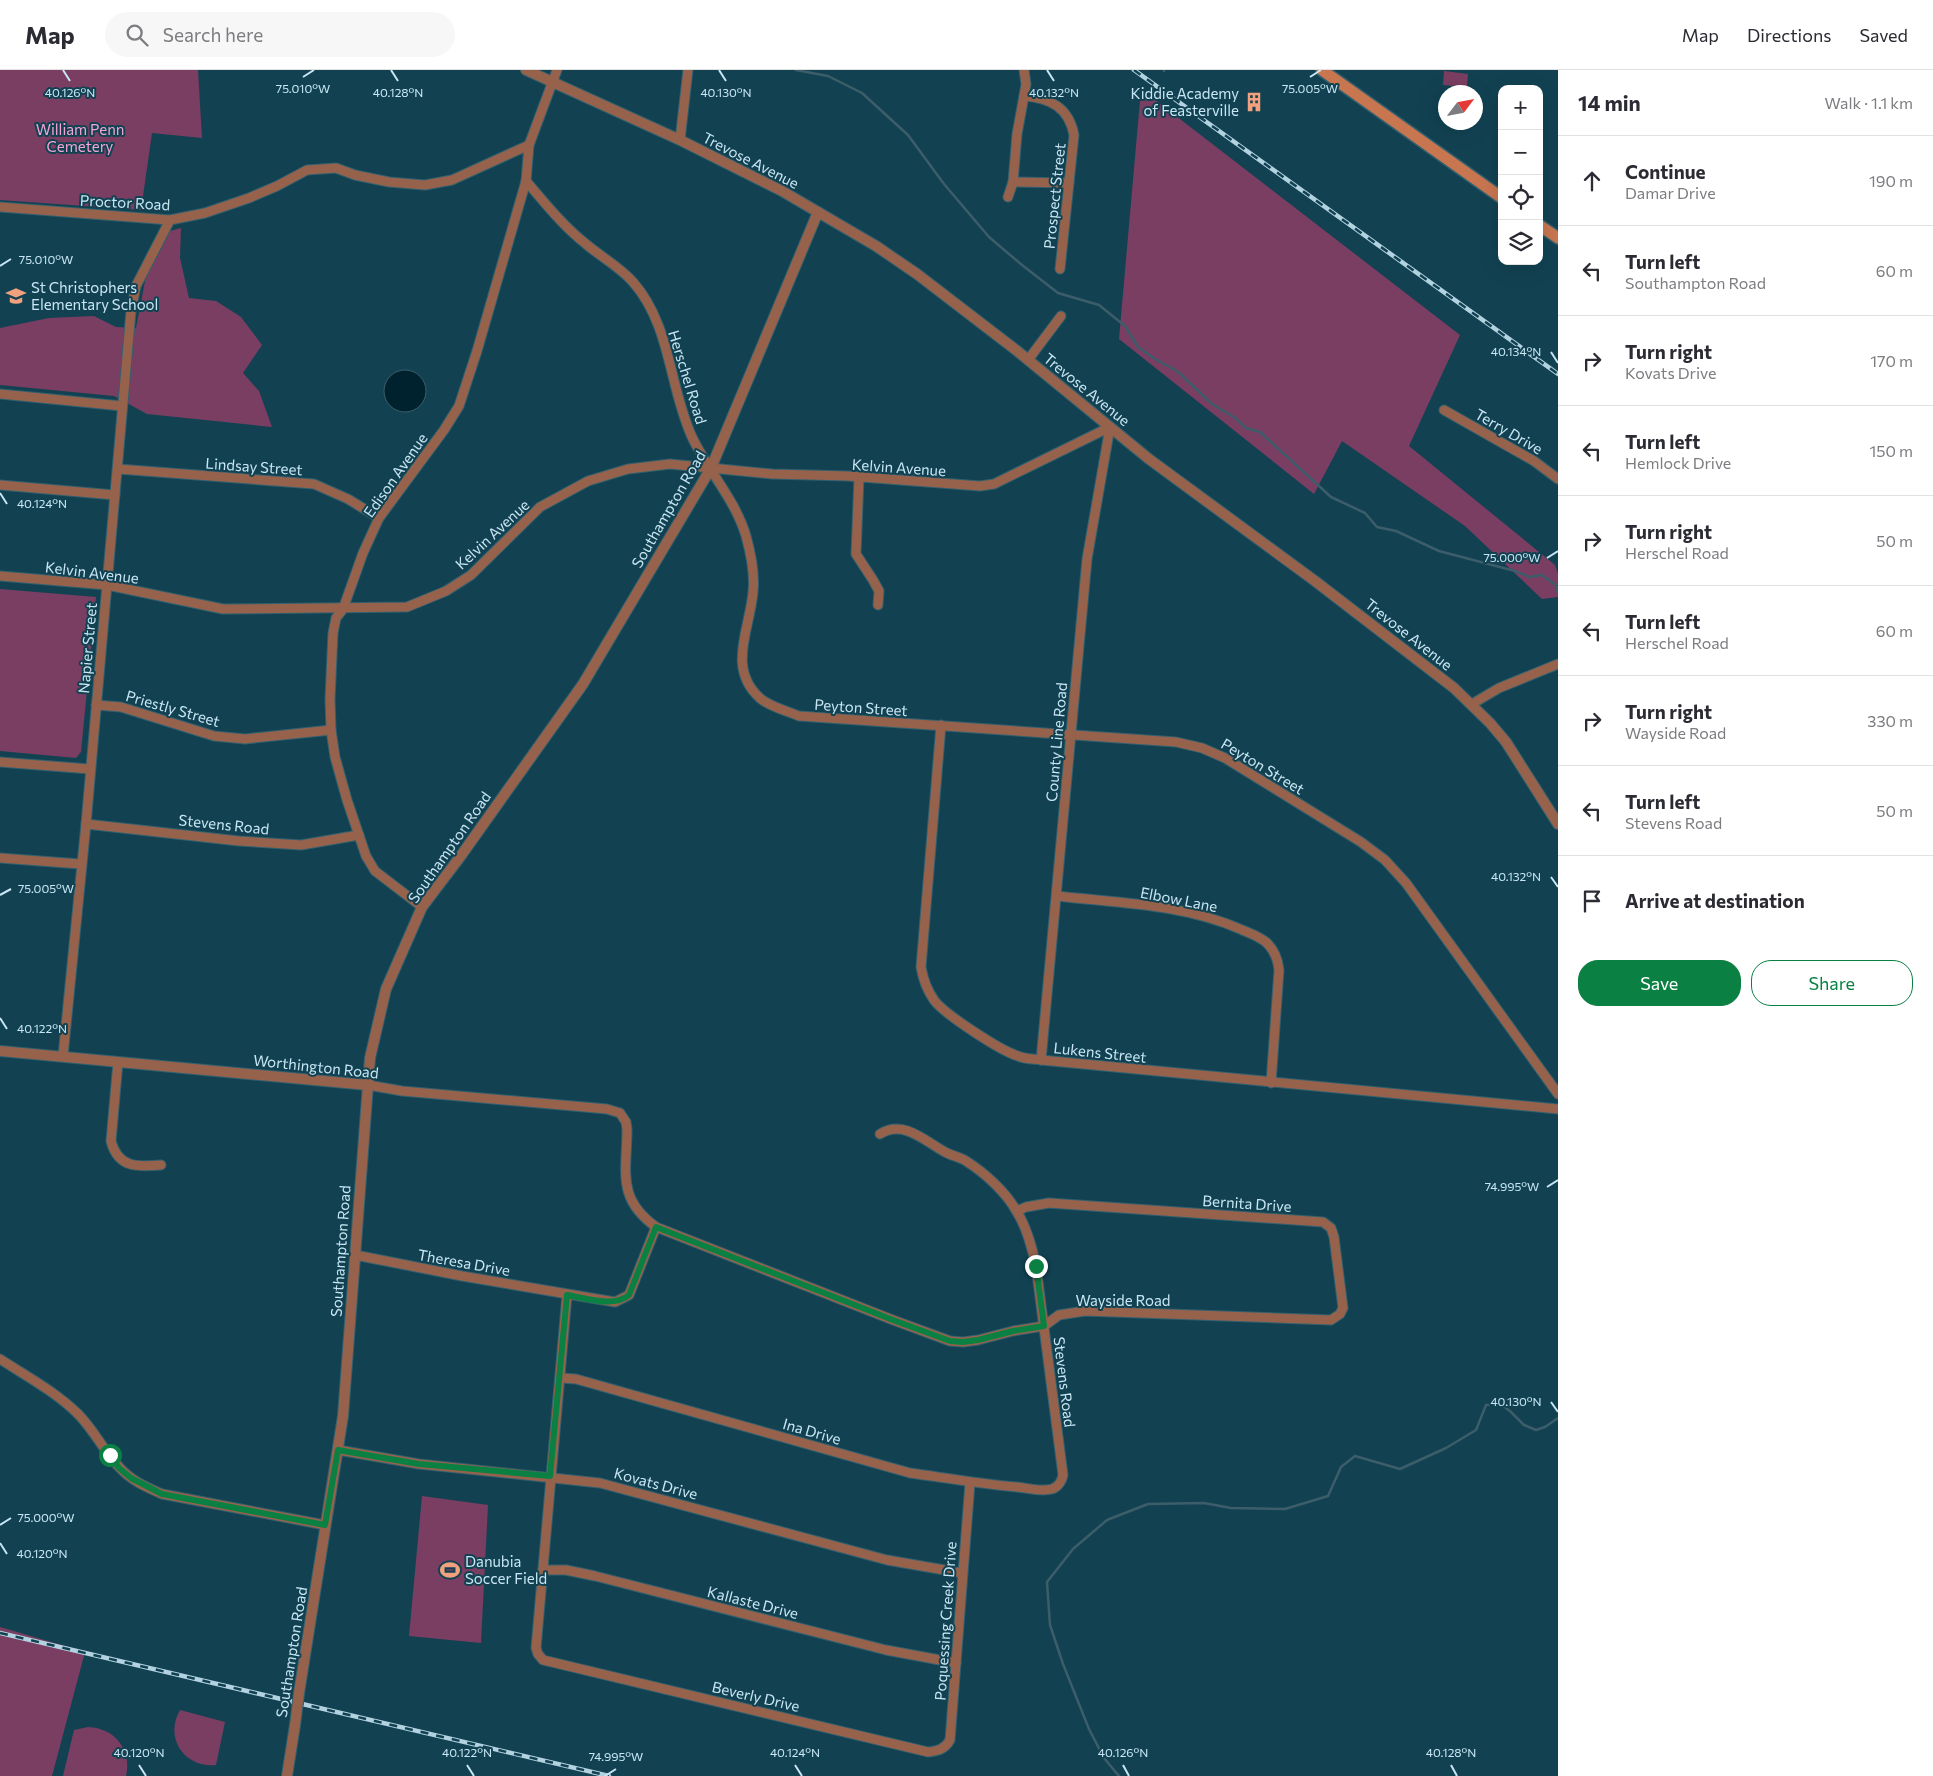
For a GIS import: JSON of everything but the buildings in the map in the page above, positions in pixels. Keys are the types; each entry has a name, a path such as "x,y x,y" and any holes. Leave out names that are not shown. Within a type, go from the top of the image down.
{"main road":[{"path":"1322,70 1498,195"},
{"path":"1543,228 1558,238"}],"street":[{"name":"Trevose Avenue","path":"526,70 680,140 782,192 876,246 917,274 1028,360 1150,460 1370,622 1454,688 1490,723 1511,749 1558,824"},
{"name":"Edison Avenue","path":"422,907 375,871 366,856 358,835 335,757 330,699 333,633 336,618 343,608 363,553 379,518 444,430 458,406 477,351 526,181 529,145 557,70"},
{"path":"680,140 688,70"},
{"path":"1008,197 1013,182 1016,134 1026,84 1024,70"},
{"name":"Prospect Street","path":"1024,96 1051,102 1062,110 1070,120 1074,135 1060,269"},
{"name":"Proctor Road","path":"0,206 170,220 205,213 249,198 307,170 336,168 355,175 389,182 425,185 452,180 466,175 529,145"},
{"name":"Herschel Road","path":"526,181 569,229 633,282 646,300 662,333 691,434 700,453 739,515 750,554 753,592 741,651 742,666 747,678"},
{"path":"1013,182 1069,183"},
{"name":"Southampton Road","path":"287,1776 338,1450 344,1398 370,1058 386,989 422,907 460,857 583,684 711,468 818,212"},
{"name":"Napier Street","path":"63,1056 80,864 86,824 131,311 136,286 170,220"},
{"path":"1028,360 1061,316"},
{"path":"0,394 122,406"},
{"name":"Terry Drive","path":"1444,410 1534,461 1558,479"},
{"name":"Kelvin Avenue","path":"0,576 107,585 222,608 407,607 446,591 471,575 540,507 588,481 628,469 670,464 772,474 860,477 980,486 994,484 1110,426"},
{"name":"County Line Road","path":"1041,1060 1087,559 1110,426"},
{"name":"Lindsay Street","path":"118,469 229,479 314,484 348,499 379,518"},
{"path":"860,477 856,554 879,591 878,605"},
{"path":"0,485 115,495"},
{"path":"1472,704 1498,688 1558,664"},
{"name":"Peyton Street","path":"747,678 754,692 763,701 799,716 1176,742 1210,750 1379,855 1397,872 1558,1094"},
{"name":"Priestly Street","path":"96,705 121,707 222,737 245,739 332,730"},
{"name":"Lukens Street","path":"941,725 921,949 923,978 934,1000 947,1013 1018,1056 1041,1060 1558,1109"},
{"path":"0,762 90,769"},
{"name":"Stevens Road","path":"86,824 239,841 301,845 358,835"},
{"path":"0,858 80,864"},
{"name":"Elbow Lane","path":"1057,896 1183,911 1234,926 1265,941 1275,954 1279,970 1271,1082"},
{"name":"Worthington Road","path":"0,1051 368,1084 402,1091 606,1109 620,1113 625,1120 627,1137 625,1180 627,1191 639,1212 656,1227"},
{"path":"118,1062 111,1141 113,1151 125,1163 161,1165"},
{"name":"Stevens Road","path":"880,1134 892,1128 908,1131 965,1161 998,1188 1017,1211 1028,1238 1036,1266 1063,1475 1058,1485"},
{"name":"Bernita Drive","path":"1017,1211 1026,1207 1049,1203 1323,1222 1331,1228 1334,1237 1342,1308 1340,1314 1331,1320 1286,1319"},
{"path":"567,1295 614,1302 626,1298 629,1295 656,1227"},
{"name":"Wayside Road","path":"656,1227 950,1341 978,1340 1013,1331 1044,1326 1059,1315 1085,1311 1286,1319"},
{"name":"Theresa Drive","path":"355,1255 567,1295"},
{"name":"Beverly Drive","path":"567,1295 536,1648 538,1654 544,1660 934,1752"},
{"path":"0,1359 60,1399 77,1413 95,1434 119,1468 145,1487 162,1494 325,1525"},
{"name":"Ina Drive","path":"560,1378 576,1380 910,1473 951,1478 970,1483 1046,1490 1058,1485"},
{"name":"Kovats Drive","path":"338,1450 419,1464 550,1476 600,1483 887,1560 962,1572"},
{"name":"Poquessing Creek Drive","path":"934,1752 944,1748 950,1740 970,1483"},
{"name":"Kallaste Drive","path":"543,1570 566,1570 595,1576 886,1650 956,1663"}],"green space":[{"name":"William Penn Cemetery","path":"0,70 198,70 202,138 152,133 141,210 0,200"},
{"path":"1444,71 1468,74 1467,85 1443,85"},
{"path":"1141,89 1460,335 1409,446 1555,565 1558,574 1558,597 1542,599 1465,526 1342,441 1314,494 1119,339"},
{"path":"181,228 180,258 189,298 216,301 241,317 262,345 243,373 259,391 272,427 147,414 114,396 0,385 0,328 49,318 94,316 116,327 136,328 146,276 170,231"},
{"path":"0,589 96,597 81,752 76,758 0,751"},
{"name":"Danubia Soccer Field","path":"422,1496 488,1505 481,1643 409,1636"},
{"path":"0,1627 85,1652 52,1776 0,1776"},
{"path":"180,1710 225,1722 216,1765 205,1765 195,1762 180,1749 174,1731"},
{"path":"88,1727 106,1731 119,1742 124,1749 126,1758 126,1776 63,1776 74,1730"}],"water":[{"path":"405,370 420,376 426,391 420,406 405,412 390,406 384,391 390,376"}],"waterway":[{"path":"796,70 828,76 862,93 908,135 944,184 989,237 1058,293 1099,305 1125,326 1138,347 1177,371 1212,404 1234,417 1246,428 1260,432 1331,497 1365,513 1377,527 1396,531 1439,551 1515,571 1529,577 1542,575 1556,585 1558,593"},
{"path":"1119,1776 1104,1758 1089,1729 1063,1664 1050,1625 1047,1582 1073,1549 1107,1520 1148,1504 1204,1503 1231,1508 1285,1509 1328,1496 1341,1467 1355,1456 1400,1469 1446,1448 1476,1430 1486,1405 1501,1404 1524,1425 1536,1430 1545,1427 1558,1418"}],"railway":[{"path":"1134,70 1558,374"},
{"path":"0,1633 609,1776"}],"place":[{"name":"Kiddie Academy of Feasterville","path":"1254,102"},
{"name":"St Christophers Elementary School","path":"16,296"},
{"name":"Danubia Soccer Field","path":"450,1570"}],"route":[{"path":"110,1455 119,1468 131,1478 145,1487 162,1494 325,1525 338,1450 419,1464 550,1476 567,1295 614,1302 626,1298 629,1295 656,1227 950,1341 978,1340 1013,1331 1044,1326 1036,1266"}]}
